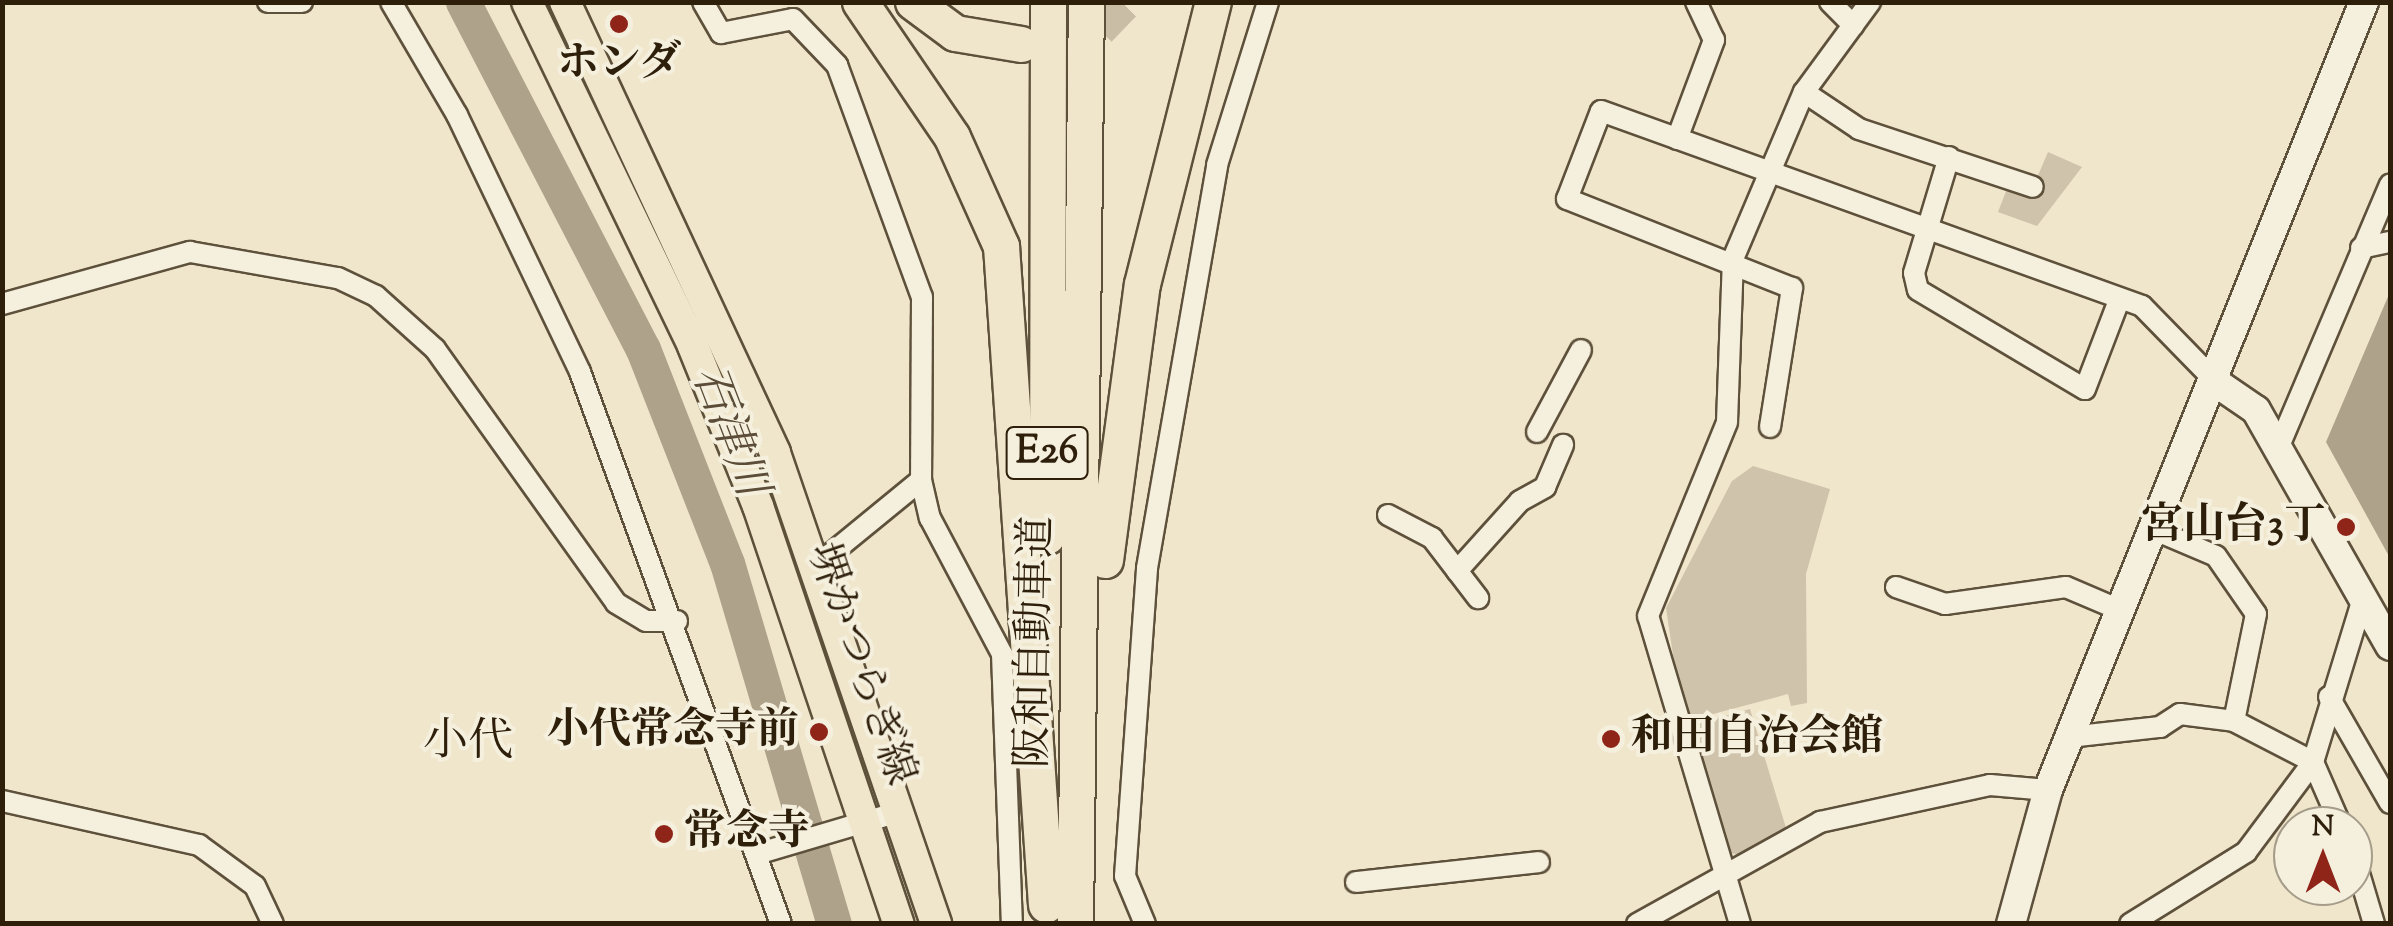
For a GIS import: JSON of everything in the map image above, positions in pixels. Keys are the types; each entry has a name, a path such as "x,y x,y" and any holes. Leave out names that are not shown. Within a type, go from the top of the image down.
{"highway":[{"path":"860,2 952,137 1002,246 1061,912"},
{"path":"913,2 955,33 1022,44"},
{"name":"阪和自動車道","path":"1048,2 1061,912"},
{"name":"阪和自動車道","path":"1061,912 1084,672 1086,2"},
{"path":"1084,672 1142,284 1213,2"}],"main road":[{"name":"堺かつらぎ線","path":"527,2 694,346 857,823 899,924"},
{"name":"堺かつらぎ線","path":"565,2 726,334 817,565 902,811 936,924"}],"street":[{"path":"268,2 302,2"},
{"path":"392,2 550,303 765,852 781,924"},
{"path":"703,2 721,33 792,19 852,90 922,297 922,480 930,518 1002,654 1012,924"},
{"path":"1145,924 1125,876 1147,568 1217,165 1268,2"},
{"path":"1677,140 1714,40 1696,2"},
{"path":"1830,2 1852,24"},
{"path":"1740,924 1648,616 1727,422 1732,259 1804,92 1870,2"},
{"path":"2011,924 2048,790 2120,610 2218,384 2364,2"},
{"path":"1804,92 1859,129 2034,187"},
{"path":"1770,428 1792,288 1732,259 1567,199 1601,111 2142,306 2218,384 2256,410 2390,646"},
{"path":"1949,157 1928,229 1918,290 2085,390 2120,298"},
{"path":"2279,446 2390,185"},
{"path":"2361,248 2390,242"},
{"path":"2,304 190,252 338,278 376,296 435,349 616,602 646,621 677,622"},
{"path":"1538,432 1581,350"},
{"path":"1457,571 1520,501 1544,487 1563,445"},
{"path":"817,565 922,480"},
{"path":"1388,515 1432,538 1478,598"},
{"path":"2154,530 2216,556 2256,614 2234,721"},
{"path":"1896,587 1946,604 2066,587 2120,610"},
{"path":"2130,924 2246,852 2313,762 2329,697 2363,598"},
{"path":"2329,697 2390,803"},
{"path":"2069,737 2160,727 2180,714 2234,721 2313,762 2332,806"},
{"path":"1638,924 1724,873 1864,810 1990,785 2048,790"},
{"path":"2,801 199,845 256,886 273,924"},
{"path":"765,852 902,811"},
{"path":"1356,882 1539,862"}],"shaded area":[{"path":"2048,152 2082,167 2037,226 1998,212 2008,186 2030,194"},
{"path":"2390,292 2390,558 2326,442"},
{"path":"1753,466 1830,489 1806,574 1807,703 1791,706 1788,694 1683,722 1666,608 1732,481"},
{"path":"1750,709 1786,828 1738,855 1725,851 1685,727"}],"waterway":[{"name":"石津川","path":"463,2 643,349 727,563 834,924"}],"tunnel":[{"path":"1060,43 1099,29 1125,2"}],"place":[{"name":"ホンダ","path":"619,24"},
{"name":"宮山台3丁","path":"2346,527"},
{"name":"小代常念寺前","path":"819,732"},
{"name":"和田自治会館","path":"1611,739"},
{"name":"常念寺","path":"664,834"}],"district":[{"name":"小代","path":"468,744"}]}
